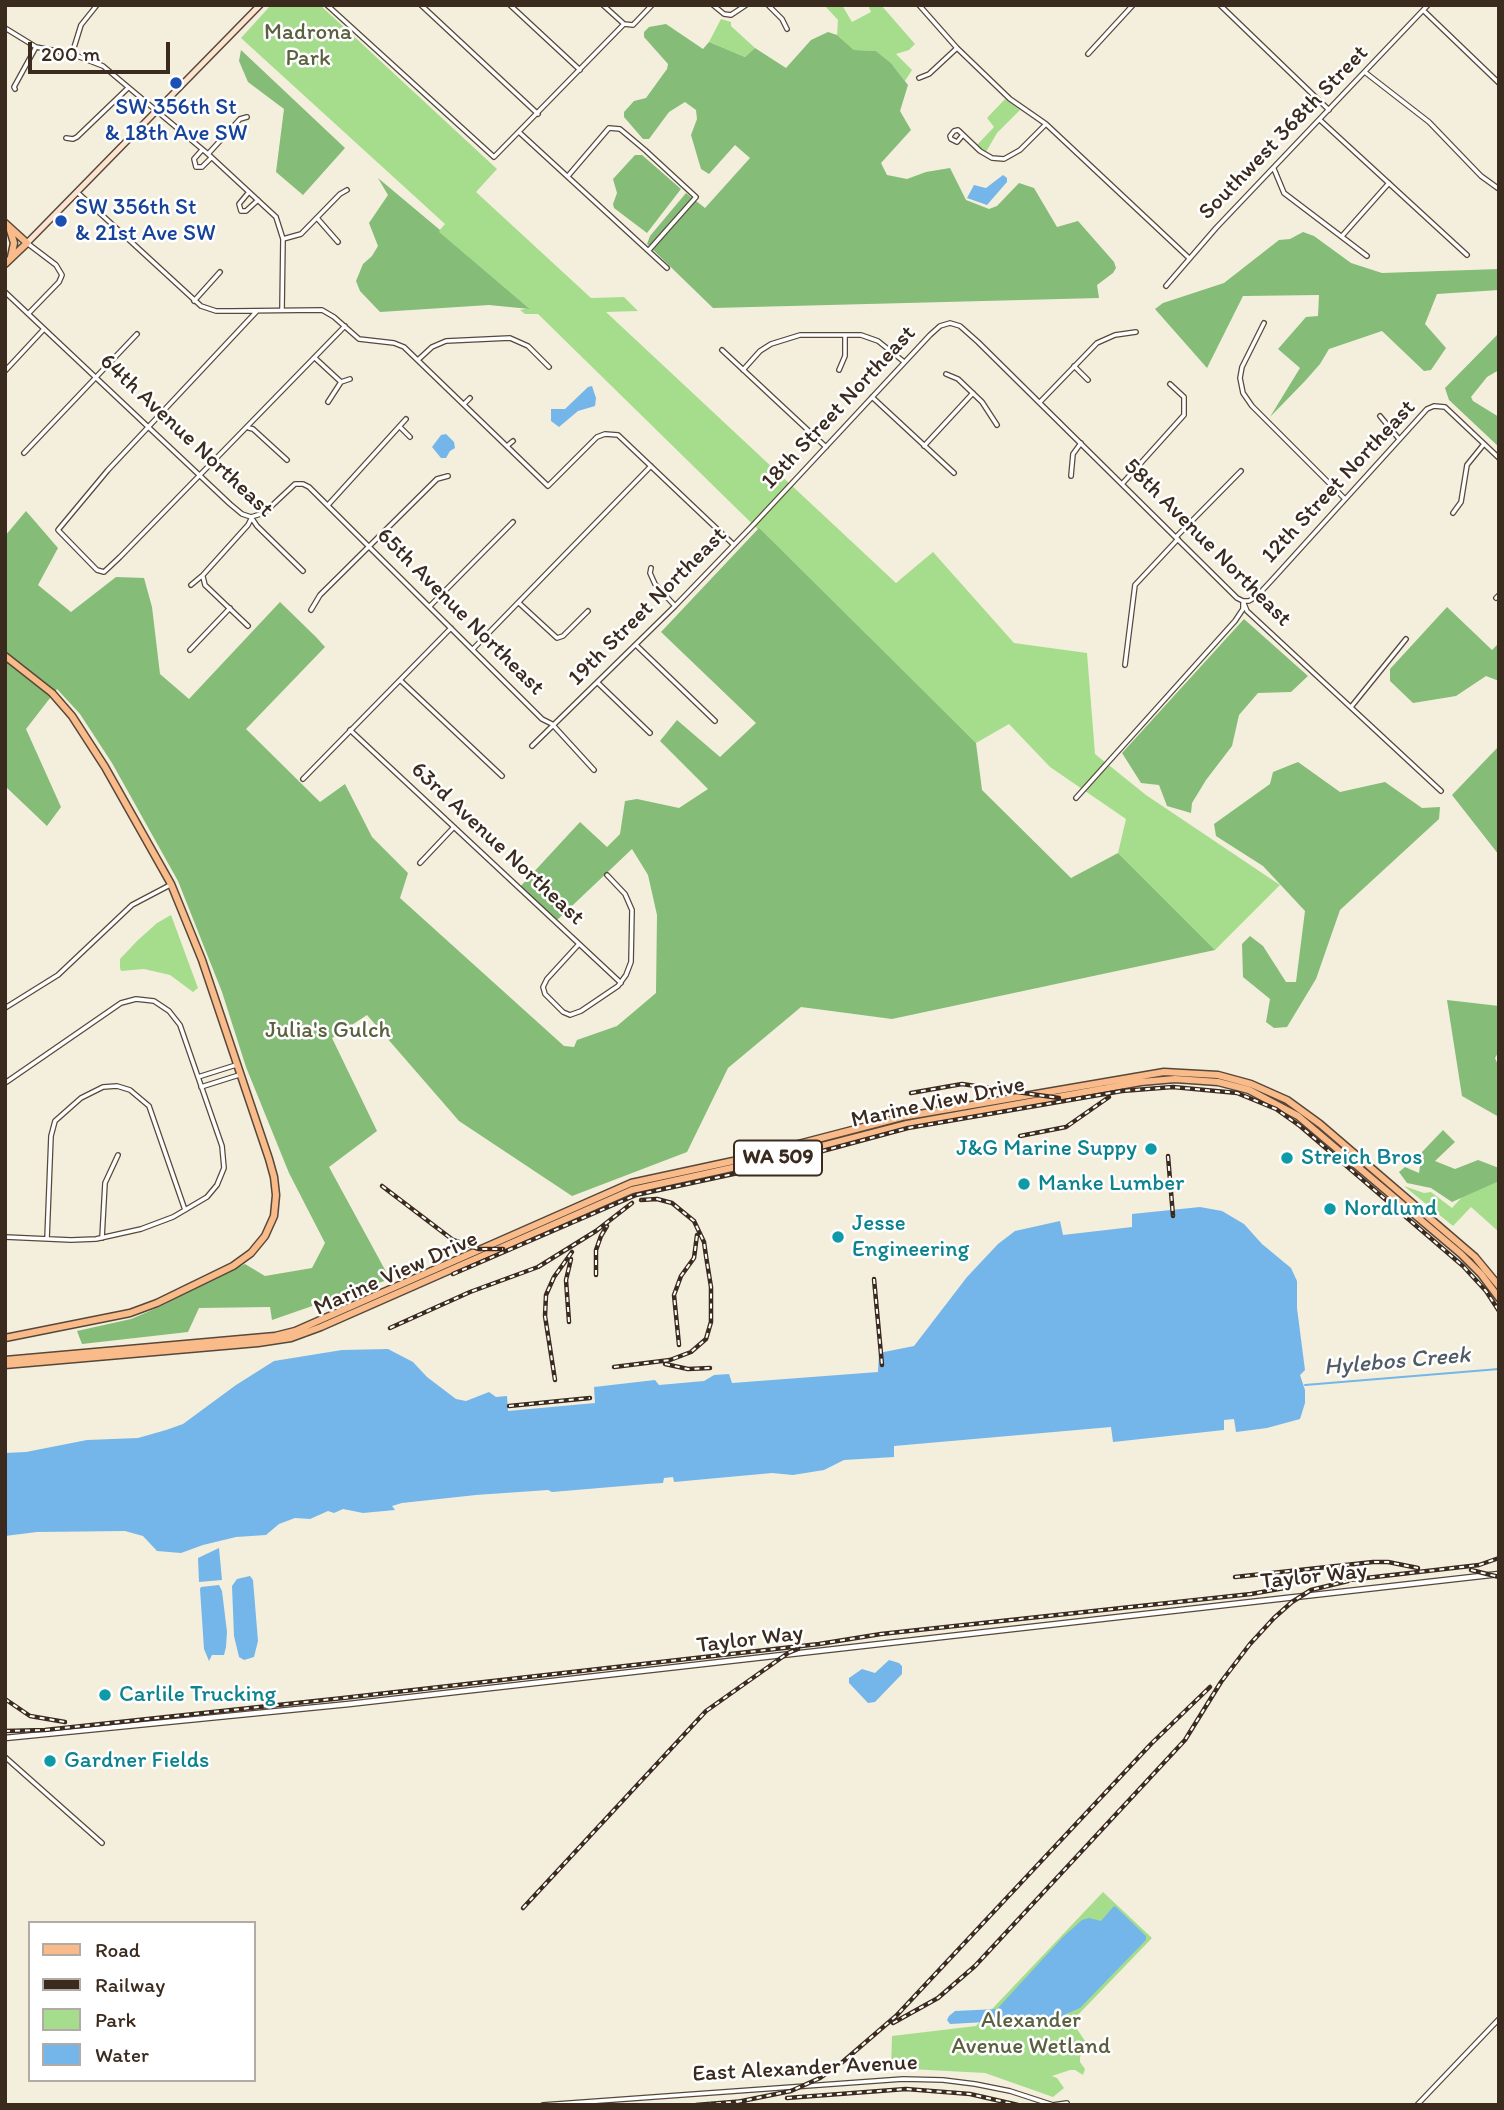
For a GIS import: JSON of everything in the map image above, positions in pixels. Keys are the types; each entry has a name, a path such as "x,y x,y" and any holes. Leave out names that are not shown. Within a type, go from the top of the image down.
{"main road":[{"path":"8,261 78,193 260,5"},
{"path":"7,224 27,243"},
{"path":"7,224 13,243 8,261"},
{"path":"5,656 52,693 72,716 105,767 171,884 202,960 270,1159 275,1183 274,1216 258,1245 233,1266 145,1308 103,1320 5,1338"},
{"name":"Marine View Drive","path":"5,1360 275,1336 295,1331 631,1183 733,1161 902,1116 1164,1072 1218,1075 1251,1084 1287,1100 1320,1124 1468,1250 1499,1286"},
{"name":"Marine View Drive","path":"5,1365 291,1338 632,1190 768,1160 907,1124 1141,1082 1175,1079 1217,1082 1250,1090 1298,1116 1469,1261 1499,1298"}],"street":[{"path":"72,54 81,25 97,5"},
{"path":"327,5 494,157 624,24"},
{"path":"421,5 538,114"},
{"path":"510,5 580,71"},
{"path":"603,5 624,24 633,24 652,5"},
{"path":"713,5 724,14 731,15 746,5"},
{"path":"768,5 782,19 787,29"},
{"path":"919,5 957,48 1014,102 1046,124 1189,258"},
{"path":"1088,54 1133,5"},
{"name":"Southwest 368th Street","path":"1166,286 1189,258 1428,5"},
{"path":"1223,6 1329,110"},
{"path":"1424,11 1499,83"},
{"path":"5,27 36,47 72,54 103,66 258,200 279,222 282,239 282,310"},
{"path":"15,89 36,47"},
{"path":"919,78 929,74 957,48"},
{"path":"1366,73 1429,122 1482,176 1499,189"},
{"path":"66,138 73,139 77,136 128,88"},
{"path":"202,150 194,159 196,167 202,167 240,120 247,117"},
{"path":"1320,120 1467,256"},
{"path":"962,136 986,155 1004,159 1020,150 1046,124"},
{"path":"568,176 609,128 625,133 696,197 649,250"},
{"path":"520,133 667,268"},
{"path":"1273,168 1284,192 1367,256"},
{"path":"1341,237 1389,183"},
{"path":"282,239 301,234 347,190"},
{"path":"249,192 239,204 241,211 248,210 258,200"},
{"path":"78,193 194,301 209,309 322,310 331,314 359,339 399,345 419,359 548,486 597,437 609,434 621,438 734,545"},
{"path":"317,218 338,242"},
{"path":"27,243 56,265 62,275 59,282 29,314"},
{"path":"194,301 220,272"},
{"name":"64th Avenue Northeast","path":"5,292 237,510 251,516 303,571"},
{"path":"257,311 108,470 58,530 97,570 104,572 345,326"},
{"name":"18th Street Northeast","path":"758,521 904,362 936,329 948,323"},
{"name":"58th Avenue Northeast","path":"948,323 957,324 964,329 1243,601 1247,611 1441,792"},
{"path":"1264,323 1242,367 1243,393 1252,406 1345,499"},
{"path":"5,371 44,329"},
{"path":"1040,402 1101,340 1136,332"},
{"path":"24,453 137,334"},
{"path":"743,370 760,351 784,338 800,335 873,338 904,362"},
{"path":"839,370 845,356 845,335"},
{"path":"419,359 432,347 446,341 505,338 523,343 549,367"},
{"path":"722,350 826,446"},
{"path":"315,358 341,382"},
{"path":"1074,366 1088,380"},
{"path":"946,374 958,379 973,393 997,425"},
{"path":"328,402 341,382 350,379"},
{"path":"1122,484 1184,415 1184,397 1170,384"},
{"path":"925,446 973,393"},
{"path":"872,397 954,473"},
{"path":"465,404 470,398"},
{"name":"12th Street Northeast","path":"1076,798 1235,621 1243,609 1243,601 1257,596 1423,412 1434,406 1445,407 1484,444"},
{"path":"1380,416 1399,439"},
{"path":"328,505 406,419"},
{"path":"400,427 410,437"},
{"path":"248,428 253,429 287,460"},
{"path":"507,446 513,440"},
{"path":"1072,476 1073,454 1081,443"},
{"path":"1453,513 1461,502 1467,465 1484,444 1499,458"},
{"path":"474,649 651,466"},
{"path":"1125,665 1134,587 1241,471"},
{"path":"311,611 320,595 436,480 448,476"},
{"name":"65th Avenue Northeast","path":"251,516 264,513 298,483 309,487 542,719 552,724 594,770"},
{"path":"191,585 248,525 251,516"},
{"name":"19th Street Northeast","path":"532,746 758,521"},
{"path":"430,606 513,522"},
{"path":"652,568 650,573 655,584 675,606"},
{"path":"203,575 205,585 248,626"},
{"path":"519,603 557,638 563,636 588,611"},
{"path":"190,650 230,608"},
{"path":"303,779 452,627"},
{"path":"1351,707 1406,639"},
{"path":"636,645 715,721"},
{"path":"400,680 502,776"},
{"path":"598,683 650,733"},
{"name":"63rd Avenue Northeast","path":"350,730 621,983"},
{"path":"420,863 454,827"},
{"path":"579,944 543,987 545,994 563,1012 572,1014 621,983 631,961 633,915 627,897 607,875"},
{"path":"5,1008 52,981 132,905 171,884"},
{"path":"5,1083 126,1001 149,1000 160,1004 175,1016 222,1146 224,1168 212,1192 185,1210 141,1229 102,1238 71,1240 5,1237"},
{"path":"198,1077 237,1065"},
{"path":"201,1087 240,1075"},
{"path":"47,1238 51,1136 55,1121 81,1098 103,1087 117,1086 130,1090 149,1106 185,1210"},
{"path":"102,1238 105,1184 118,1155"},
{"name":"Taylor Way","path":"5,1738 349,1704 1499,1574"},
{"path":"5,1757 102,1843"},
{"path":"1416,2105 1499,2019"},
{"name":"East Alexander Avenue","path":"543,2105 903,2079 975,2084 1010,2091 1053,2105 1067,2103"}],"green space":[{"name":"Madrona Park","path":"271,5 320,5 497,169 476,192 591,298 624,297 638,311 606,312 896,583 933,552 1014,643 1087,653 1095,754 1146,795 1280,885 1215,950 1118,853 1126,819 1050,767 1009,724 976,743 538,314 525,314 520,310 529,308 438,232 445,224 241,38"},
{"path":"824,5 842,5 852,22 871,12 868,5 881,5 915,44 909,50 896,54 912,70 905,81 891,63 876,51 854,50 837,35 838,20"},
{"path":"721,19 731,22 731,26 755,48 745,57 709,42"},
{"path":"666,24 703,49 709,42 745,57 755,48 786,68 811,40 828,32 837,35 854,50 876,51 891,63 908,85 900,111 911,130 881,163 887,175 907,179 950,168 966,200 989,209 997,206 1019,183 1034,188 1057,227 1078,221 1114,262 1116,268 1113,273 1097,285 1099,298 713,308 647,244 650,236 686,193 705,208 750,158 735,145 709,174 701,169 691,135 697,119 696,110 685,102 669,112 649,139 643,139 624,117 624,112 634,101 646,98 667,69 668,64 644,37 644,32 649,27"},
{"path":"241,50 345,148 303,195 276,172 284,109 248,82 239,61"},
{"path":"1005,99 1020,110 997,133 986,152 977,145 994,127 987,118"},
{"path":"635,155 642,155 681,189 647,233 614,208 613,204 617,193 613,179"},
{"path":"378,178 530,309 489,305 380,312 360,291 356,281 363,264 378,246 369,223 388,195"},
{"path":"1303,232 1314,236 1351,263 1382,273 1499,269 1499,290 1437,294 1425,324 1446,348 1431,370 1424,371 1382,331 1329,349 1320,364 1270,417 1300,368 1278,349 1306,317 1318,316 1319,295 1243,296 1207,368 1155,309 1163,303 1224,283 1279,240 1290,239"},
{"path":"1499,333 1499,370 1487,377 1471,397 1499,417 1499,447 1449,400 1445,388"},
{"name":"Julia's Gulch","path":"26,511 58,548 38,585 71,612 116,577 144,578 152,607 160,674 189,699 280,602 316,637 325,647 246,729 320,802 345,784 372,837 408,873 400,898 564,1046 574,1047 577,1040 617,1026 656,993 657,915 648,875 632,849 555,922 519,888 580,822 607,847 620,834 625,801 637,799 679,808 708,789 660,741 677,720 720,757 756,723 661,632 759,528 976,743 982,790 1071,878 1118,853 1215,950 892,1019 801,1007 728,1068 687,1152 572,1196 459,1121 367,1015 332,1038 377,1131 329,1167 390,1279 272,1320 270,1307 199,1308 188,1332 82,1344 77,1331 131,1319 245,1264 265,1276 312,1268 325,1243 289,1173 246,1067 222,992 178,881 112,763 80,714 57,689 26,729 61,807 47,826 5,786 5,536"},
{"path":"1447,607 1492,650 1499,643 1499,681 1486,676 1456,696 1413,703 1390,681 1390,669"},
{"path":"1244,619 1308,676 1291,692 1258,693 1239,715 1232,746 1206,780 1192,803 1191,813 1167,806 1159,785 1141,783 1122,753"},
{"path":"1499,746 1499,855 1452,795"},
{"path":"1298,762 1340,792 1385,782 1422,808 1440,807 1439,819 1340,910 1316,979 1287,1027 1274,1028 1266,1022 1270,999 1243,977 1242,944 1250,936 1263,946 1286,982 1296,982 1305,911 1263,866 1216,836 1214,824 1270,784 1273,772"},
{"path":"171,915 198,988 193,992 170,975 144,969 121,971 120,968 120,959 137,941 157,923"},
{"path":"1447,1000 1499,1006 1499,1051 1495,1058 1499,1067 1499,1117 1462,1096"},
{"path":"1443,1130 1455,1142 1435,1161 1455,1169 1478,1160 1499,1168 1499,1181 1452,1202 1431,1188 1407,1183 1399,1172 1405,1167 1419,1173 1422,1152"},
{"path":"1499,1177 1499,1232 1471,1207 1453,1226 1404,1186 1424,1193 1431,1192 1452,1208 1472,1186"},
{"name":"Alexander Avenue Wetland","path":"1103,1892 1152,1938 1075,2018 1077,2029 1085,2041 1080,2057 1085,2069 1083,2075 1070,2070 1052,2076 1057,2078 1064,2088 1053,2097 985,2073 891,2068 892,2036 976,2026"}],"water":[{"path":"1003,175 1007,182 987,205 967,198 974,185 986,188"},
{"path":"592,386 596,398 595,406 578,411 559,427 551,421 551,409 565,409"},
{"path":"446,434 454,442 455,448 446,458 441,458 432,447 441,435"},
{"path":"1200,1207 1222,1211 1244,1224 1262,1244 1291,1268 1297,1281 1297,1308 1305,1370 1300,1375 1305,1390 1305,1403 1300,1419 1267,1428 1236,1432 1234,1419 1224,1420 1224,1430 1113,1442 1111,1427 894,1446 894,1457 844,1460 824,1470 793,1475 772,1473 674,1482 673,1477 664,1478 663,1483 476,1495 402,1503 392,1506 395,1510 363,1513 343,1509 334,1513 328,1511 310,1519 295,1518 279,1524 266,1535 236,1537 181,1553 157,1551 143,1536 125,1531 37,1532 5,1536 5,1453 26,1452 87,1440 138,1438 166,1430 183,1424 274,1361 342,1350 388,1349 413,1362 427,1377 456,1399 466,1401 489,1392 496,1397 507,1396 508,1411 595,1403 594,1387 655,1380 659,1385 704,1381 714,1375 729,1374 732,1383 878,1372 879,1353 914,1346 967,1277 998,1244 1015,1231 1060,1221 1063,1235 1132,1227 1132,1214"},
{"path":"219,1548 222,1580 199,1582 198,1558"},
{"path":"250,1576 253,1580 258,1641 254,1657 244,1660 239,1657 234,1636 232,1586 237,1579"},
{"path":"219,1585 227,1632 226,1647 224,1655 212,1655 209,1661 204,1649 200,1589"},
{"path":"889,1660 902,1666 902,1674 875,1702 868,1703 849,1683 849,1678 862,1669 875,1673"},
{"path":"1115,1906 1146,1936 1146,1940 1080,2008 1057,2018 950,2024 947,2020 955,2011 997,2009 1082,1920 1089,1918 1101,1921"}],"waterway":[{"name":"Hylebos Creek","path":"1305,1385 1499,1369"}],"railway":[{"path":"911,1093 962,1084 1059,1098"},
{"path":"453,1274 636,1195 752,1170 908,1128 1122,1091 1173,1087 1237,1093 1276,1109 1300,1126 1463,1266 1486,1291 1499,1311"},
{"path":"1020,1136 1066,1127 1109,1097"},
{"path":"1168,1156 1173,1216"},
{"path":"382,1186 453,1240 479,1249 503,1249"},
{"path":"614,1367 670,1360 691,1352 706,1339 711,1322 711,1287 704,1242 694,1221 672,1203 657,1199 641,1200"},
{"path":"390,1328 470,1292 538,1267 596,1231 632,1203"},
{"path":"596,1275 596,1250 607,1226"},
{"path":"679,1345 674,1295 681,1276 694,1258 697,1235"},
{"path":"555,1380 545,1316 546,1295 554,1277 572,1252"},
{"path":"569,1322 566,1280 571,1259"},
{"path":"874,1279 882,1365"},
{"path":"665,1364 688,1369 710,1368"},
{"path":"509,1406 590,1398"},
{"path":"1340,1581 1479,1565 1499,1558"},
{"path":"1235,1577 1373,1562 1418,1568"},
{"path":"1471,1570 1499,1577"},
{"path":"893,2023 938,1998 975,1966 1185,1740 1221,1682 1274,1618 1311,1590 1348,1581"},
{"path":"5,1731 45,1730 343,1698 819,1644 881,1634 1251,1594 1290,1587"},
{"path":"523,1908 706,1711 788,1653 798,1649"},
{"path":"737,2102 791,2091 820,2078 896,2016 1151,1744 1210,1687"},
{"path":"5,1699 30,1716 65,1722"},
{"path":"787,2098 906,2089 970,2094 1018,2105"},
{"path":"696,2105 745,2101"}],"place":[{"name":"SW 356th St & 18th Ave SW","path":"176,83"},
{"name":"SW 356th St & 21st Ave SW","path":"61,221"},
{"name":"J&G Marine Suppy","path":"1151,1149"},
{"name":"Streich Bros","path":"1287,1158"},
{"name":"Manke Lumber","path":"1024,1184"},
{"name":"Nordlund","path":"1330,1209"},
{"name":"Jesse Engineering","path":"838,1237"},
{"name":"Carlile Trucking","path":"105,1695"},
{"name":"Gardner Fields","path":"50,1761"}]}
